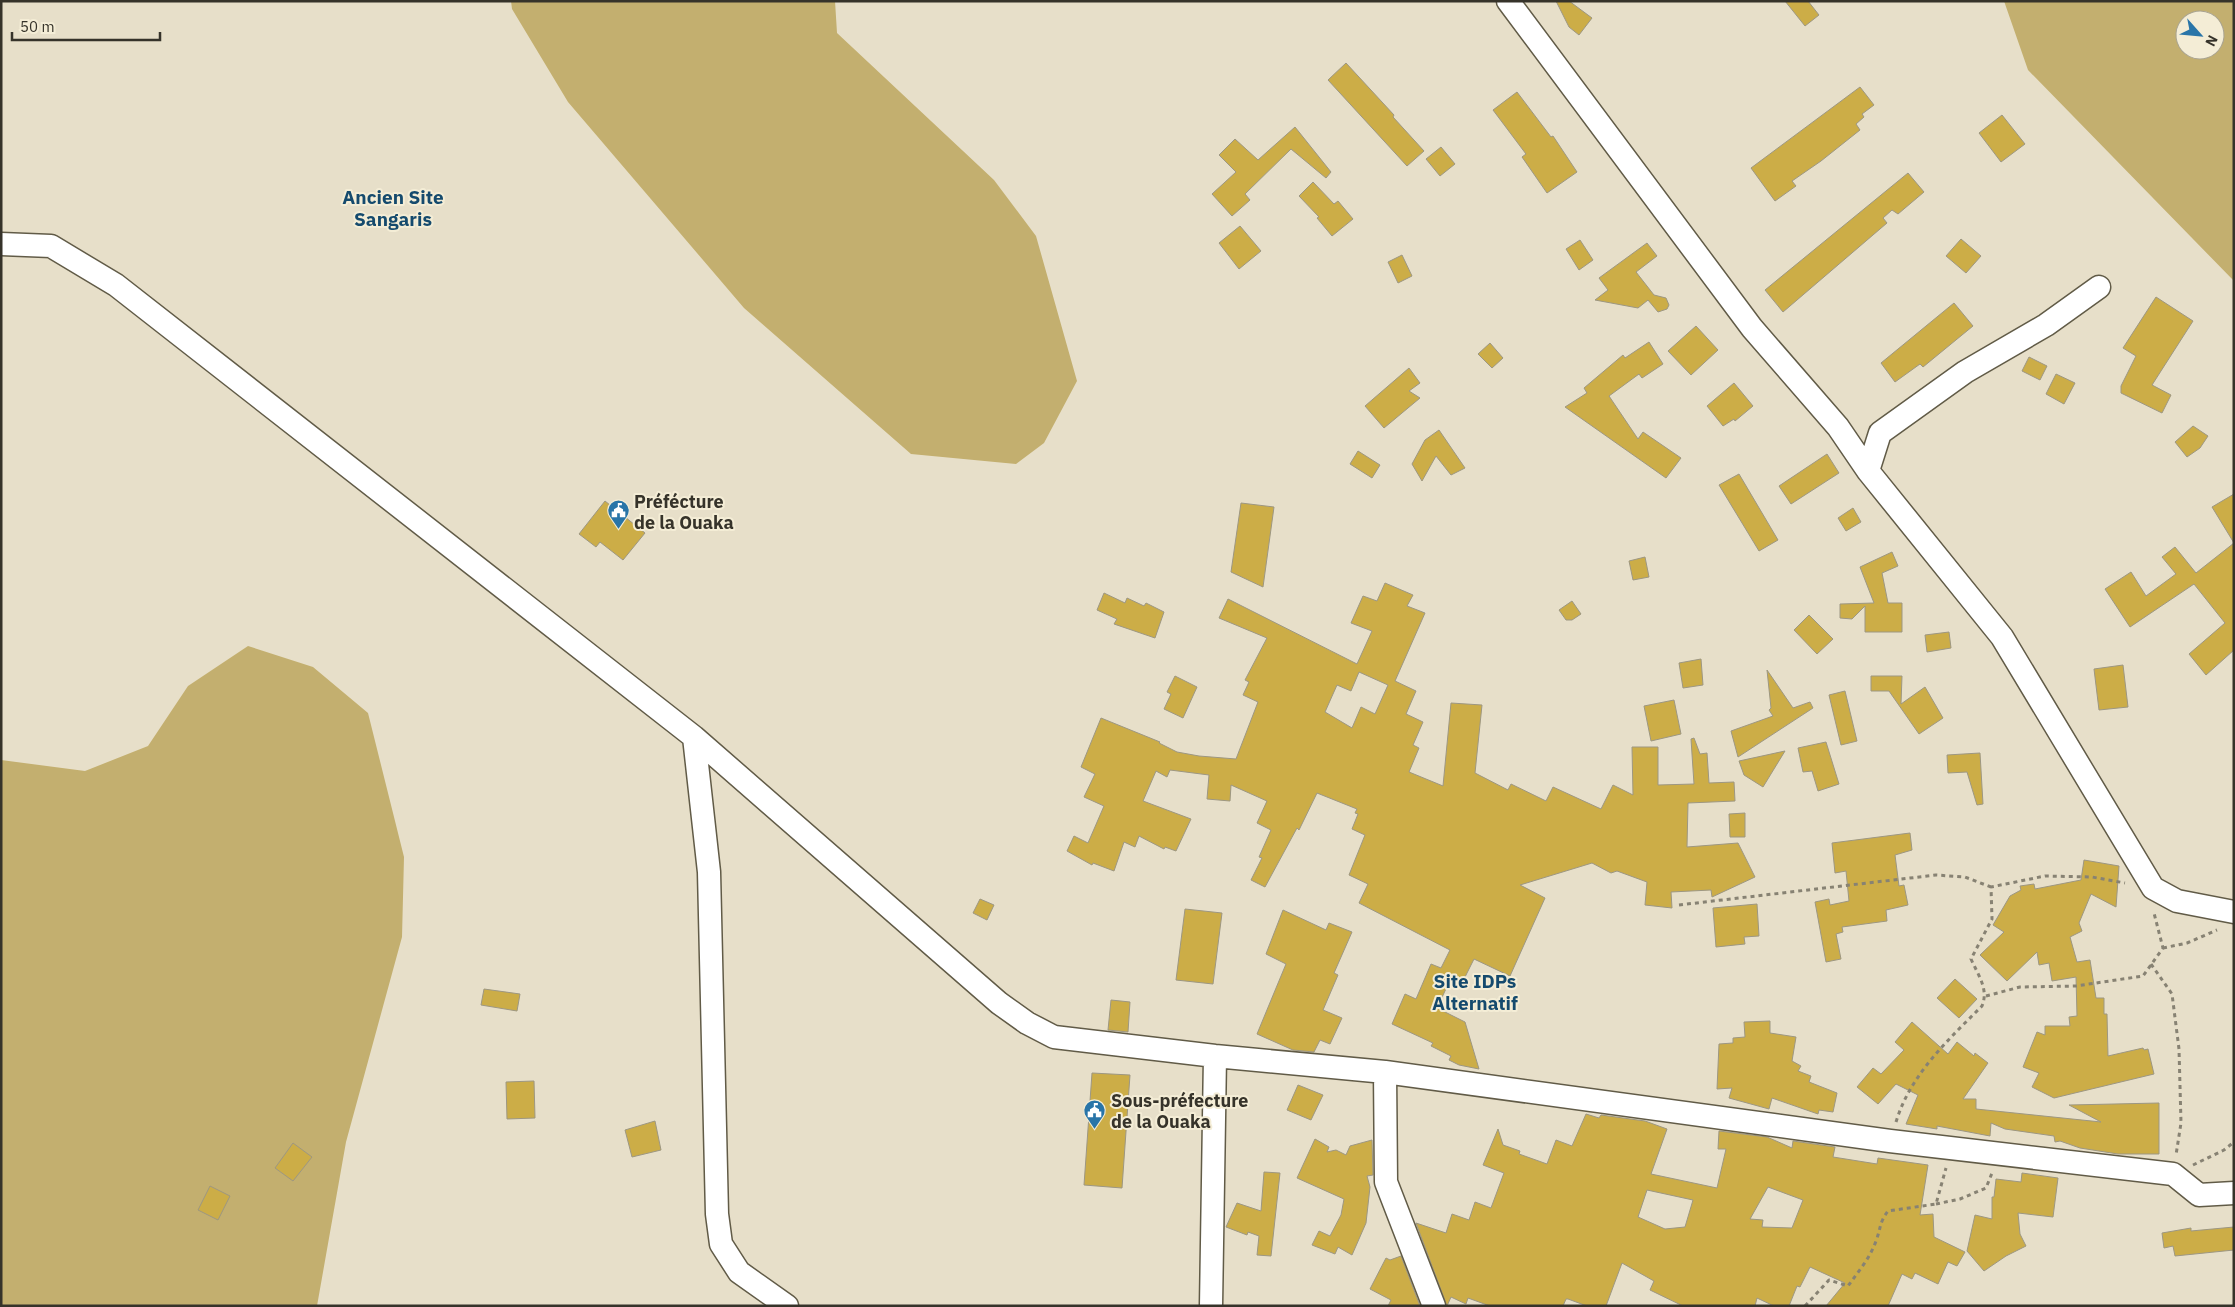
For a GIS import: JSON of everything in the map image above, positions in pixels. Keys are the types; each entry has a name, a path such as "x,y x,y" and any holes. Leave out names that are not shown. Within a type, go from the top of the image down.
{"street":[{"path":"1508,1 1740,313 1838,427 1868,472 2002,637 2153,888 2177,901 2228,918"},
{"path":"1,244 51,246 116,284 694,737 999,1003 1027,1023 1054,1037 1215,1056 1385,1072 1890,1141 2173,1174 2199,1195 2234,1194"},
{"path":"1868,472 1880,433 1965,372 2046,325 2100,287"},
{"path":"694,737 709,872 717,1214 721,1244 739,1272 787,1306"},
{"path":"1211,1306 1215,1056"},
{"path":"1385,1072 1386,1182 1434,1306"}],"path":[{"path":"1679,905 1936,875 1965,877 1990,887 2045,876 2092,877 2153,888 2153,911 2163,948"},
{"path":"1890,1141 1900,1106 1923,1069 1982,1006 1986,996 1982,982 1971,959 1992,919 1990,887"},
{"path":"1986,996 2020,987 2076,986 2143,976 2163,948 2187,943 2218,930 2228,918"},
{"path":"2151,964 2172,994 2179,1049 2182,1123 2173,1174"},
{"path":"2173,1174 2224,1150 2234,1142"},
{"path":"1936,1204 1951,1148"},
{"path":"1805,1306 1829,1280 1848,1286 1864,1264 1876,1241 1880,1221 1888,1211 1960,1199 1986,1188 1999,1154"}],"shaded area":[{"path":"511,1 835,1 837,33 994,180 1036,236 1077,381 1044,443 1016,464 911,454 744,308 568,102 512,9"},
{"path":"2004,1 2234,1 2234,281 2028,70"},
{"path":"248,646 313,667 368,713 404,857 402,937 346,1142 317,1306 1,1306 1,760 85,771 148,746 188,686"}],"building":[{"path":"1556,1 1569,1 1592,18 1579,35 1569,27"},
{"path":"1785,1 1808,1 1819,15 1805,26"},
{"path":"1346,63 1424,151 1407,166 1328,80"},
{"path":"1860,87 1874,105 1862,114 1864,117 1856,124 1860,130 1792,181 1796,186 1775,201 1751,168"},
{"path":"1517,92 1551,137 1553,136 1577,172 1547,193 1522,157 1526,154 1493,110"},
{"path":"2002,115 2025,144 2001,162 1979,133"},
{"path":"1295,127 1331,172 1326,178 1291,149 1245,194 1250,200 1232,216 1212,194 1236,172 1219,155 1235,139 1258,160"},
{"path":"1441,147 1455,164 1440,176 1426,159"},
{"path":"1908,173 1924,192 1898,214 1892,210 1883,218 1887,223 1783,312 1765,290"},
{"path":"1313,182 1334,204 1338,201 1353,219 1332,236 1317,218 1319,217 1299,196"},
{"path":"1240,226 1261,251 1239,269 1219,243"},
{"path":"1961,239 1981,256 1966,273 1946,256"},
{"path":"1580,240 1593,260 1579,270 1566,249"},
{"path":"1647,243 1657,256 1636,272 1654,295 1666,298 1669,305 1667,309 1658,312 1648,300 1638,308 1595,300 1608,290 1599,278"},
{"path":"1402,255 1412,276 1398,283 1388,262"},
{"path":"2156,297 2193,321 2152,385 2171,395 2162,413 2121,393 2121,386 2136,356 2123,348"},
{"path":"1954,303 1973,326 1923,367 1920,364 1895,382 1881,363"},
{"path":"1696,326 1718,350 1691,375 1668,351"},
{"path":"1649,342 1663,364 1642,378 1639,374 1609,396 1638,439 1643,432 1681,458 1666,478 1565,407 1587,393 1584,388 1623,355 1625,358"},
{"path":"1490,343 1503,358 1492,368 1478,354"},
{"path":"2029,357 2047,366 2040,380 2022,371"},
{"path":"1409,368 1420,383 1409,391 1420,398 1384,428 1365,406"},
{"path":"2056,374 2075,383 2064,404 2046,394"},
{"path":"1734,383 1753,406 1735,421 1734,419 1723,426 1707,406"},
{"path":"2193,426 2208,436 2200,448 2187,457 2175,442"},
{"path":"1439,430 1465,468 1451,475 1436,456 1422,481 1412,464 1425,440"},
{"path":"1358,451 1380,465 1372,478 1350,464"},
{"path":"1827,454 1839,473 1791,504 1779,486"},
{"path":"1739,474 1778,540 1759,551 1719,485"},
{"path":"2234,494 2234,543 2212,507"},
{"path":"605,501 645,533 623,560 600,542 596,547 579,534"},
{"path":"1241,503 1274,507 1263,587 1231,572"},
{"path":"1853,508 1861,522 1846,531 1838,518"},
{"path":"2234,543 2234,650 2206,675 2189,654 2225,623 2194,584 2130,627 2105,589 2131,572 2146,596 2176,574 2162,557 2175,547 2196,573"},
{"path":"1892,552 1898,566 1882,573 1888,603 1902,603 1902,632 1865,632 1865,606 1852,619 1840,618 1840,604 1874,603 1860,567"},
{"path":"1645,557 1649,577 1633,580 1629,561"},
{"path":"1385,583 1413,595 1407,606 1425,613 1395,681 1416,691 1406,714 1423,722 1413,745 1419,748 1409,772 1443,786 1451,703 1482,705 1475,773 1508,790 1511,784 1546,801 1553,787 1601,809 1613,785 1633,795 1632,747 1658,747 1658,785 1694,784 1691,739 1694,738 1700,754 1707,753 1709,783 1734,782 1735,801 1688,803 1687,847 1738,843 1755,877 1712,897 1711,890 1671,892 1672,908 1645,905 1647,882 1617,871 1611,873 1592,863 1520,885 1545,898 1510,976 1474,959 1463,981 1450,974 1451,978 1437,1008 1465,1022 1479,1069 1459,1065 1449,1060 1451,1056 1431,1046 1433,1043 1392,1024 1405,994 1416,999 1431,964 1441,968 1450,950 1359,903 1368,884 1349,875 1365,835 1352,829 1358,814 1355,813 1357,809 1317,793 1299,830 1297,828 1265,887 1251,880 1262,858 1259,857 1271,830 1257,823 1267,801 1231,785 1230,801 1207,799 1209,775 1170,770 1167,777 1156,771 1143,801 1191,819 1176,851 1165,847 1164,849 1139,836 1135,847 1124,842 1114,871 1093,863 1092,865 1067,851 1074,836 1088,843 1104,806 1084,797 1095,774 1081,767 1101,718 1160,742 1177,752 1236,759 1258,702 1243,695 1249,682 1245,680 1267,638 1219,618 1228,599 1357,664 1372,631 1351,623 1363,596 1377,601","holes":["1359,672 1388,685 1375,714 1361,707 1352,728 1325,712 1337,685 1351,691"]},
{"path":"1104,593 1125,603 1127,598 1144,606 1146,603 1164,612 1155,638 1114,624 1117,619 1097,610"},
{"path":"1572,601 1581,614 1572,620 1566,620 1559,610"},
{"path":"1809,615 1833,639 1817,654 1794,630"},
{"path":"1949,632 1951,648 1927,652 1925,635"},
{"path":"1701,659 1703,685 1683,688 1679,663"},
{"path":"2123,665 2128,707 2099,710 2094,669"},
{"path":"1767,670 1793,708 1810,702 1813,708 1738,757 1731,731 1773,716 1769,710 1771,708"},
{"path":"1175,676 1197,687 1183,718 1164,709 1171,694 1167,692"},
{"path":"1871,676 1902,676 1901,704 1925,687 1943,718 1919,734 1889,691 1871,691"},
{"path":"1845,691 1857,741 1841,745 1829,695"},
{"path":"1674,700 1681,734 1651,741 1644,706"},
{"path":"1826,742 1839,784 1818,791 1812,771 1803,772 1798,748"},
{"path":"1785,751 1763,787 1744,775 1739,761"},
{"path":"1980,753 1983,804 1977,805 1967,772 1948,773 1947,755"},
{"path":"1745,813 1745,837 1730,837 1729,814"},
{"path":"1910,833 1912,850 1895,855 1899,886 1904,885 1908,905 1886,910 1887,921 1842,927 1843,932 1836,934 1841,959 1826,962 1815,902 1829,899 1830,905 1849,901 1846,871 1835,873 1832,843"},
{"path":"2084,860 2119,866 2116,907 2091,894 2079,923 2082,931 2070,937 2077,962 2090,960 2096,998 2104,998 2104,1014 2107,1014 2108,1056 2143,1048 2144,1050 2148,1049 2154,1074 2054,1098 2032,1087 2039,1073 2023,1067 2037,1032 2045,1035 2045,1026 2070,1026 2069,1017 2077,1016 2076,977 2052,981 2049,963 2039,965 2037,952 2007,981 1980,955 2004,932 1993,925 2010,896 2021,890 2020,886 2034,884 2035,889 2081,880"},
{"path":"980,899 994,905 987,920 973,913"},
{"path":"1757,904 1759,936 1744,937 1745,944 1716,947 1713,908"},
{"path":"1185,909 1222,913 1213,984 1176,980"},
{"path":"1283,910 1326,930 1329,923 1352,932 1334,973 1338,975 1323,1010 1342,1018 1330,1044 1320,1040 1314,1052 1293,1050 1257,1034 1286,964 1266,954"},
{"path":"1955,979 1977,999 1959,1018 1937,998"},
{"path":"484,989 520,994 517,1011 481,1005"},
{"path":"1111,1000 1130,1002 1128,1032 1108,1030"},
{"path":"1770,1021 1770,1033 1796,1037 1792,1061 1801,1066 1798,1071 1811,1076 1809,1082 1837,1093 1833,1112 1819,1110 1818,1114 1772,1098 1769,1109 1729,1098 1732,1088 1717,1089 1719,1044 1733,1043 1733,1038 1745,1037 1744,1022"},
{"path":"1912,1022 1948,1054 1957,1042 1974,1056 1975,1053 1988,1063 1963,1099 1976,1099 1976,1109 2101,1122 2069,1105 2159,1103 2159,1154 2118,1154 2080,1148 2060,1141 2055,1142 2054,1136 2005,1129 1991,1123 1990,1136 1937,1126 1937,1129 1906,1124 1918,1095 1896,1084 1878,1104 1857,1087 1873,1068 1881,1074 1904,1050 1895,1042"},
{"path":"1092,1073 1130,1075 1122,1188 1084,1185"},
{"path":"534,1081 535,1118 507,1119 506,1082"},
{"path":"1298,1085 1323,1095 1311,1120 1287,1110"},
{"path":"1586,1114 1599,1118 1601,1115 1645,1121 1667,1129 1651,1174 1717,1188 1726,1149 1718,1149 1719,1131 1767,1137 1792,1148 1793,1141 1835,1147 1833,1157 1877,1164 1878,1158 1928,1165 1920,1215 1933,1214 1934,1237 1965,1252 1957,1266 1948,1262 1938,1284 1915,1273 1912,1279 1902,1274 1888,1306 1826,1306 1845,1283 1810,1267 1800,1287 1797,1286 1789,1306 1774,1306 1757,1298 1755,1306 1683,1306 1650,1290 1654,1281 1622,1263 1606,1306 1587,1306 1566,1299 1563,1306 1490,1306 1468,1298 1466,1304 1451,1297 1447,1306 1416,1223 1446,1233 1452,1214 1469,1220 1475,1202 1491,1208 1504,1173 1483,1165 1498,1129 1503,1145 1520,1151 1519,1154 1547,1164 1556,1140 1572,1146","holes":["1768,1187 1803,1200 1792,1228 1762,1227 1763,1220 1750,1219","1647,1190 1693,1200 1685,1227 1665,1229 1638,1217"]},
{"path":"655,1121 661,1150 632,1157 625,1130"},
{"path":"1315,1139 1329,1147 1327,1152 1336,1150 1346,1155 1350,1146 1372,1140 1373,1175 1367,1176 1370,1187 1366,1223 1352,1255 1338,1247 1335,1254 1312,1245 1319,1231 1330,1236 1341,1215 1344,1199 1297,1178"},
{"path":"293,1143 312,1157 293,1181 275,1168"},
{"path":"1264,1172 1280,1173 1271,1256 1257,1255 1259,1236 1248,1232 1247,1235 1226,1227 1237,1203 1261,1211"},
{"path":"2022,1173 2058,1178 2053,1217 2018,1213 2020,1234 2026,1246 2006,1256 1984,1271 1967,1251 1975,1215 1992,1219 1992,1197 1994,1197 1996,1179 2021,1182"},
{"path":"210,1186 230,1196 218,1220 198,1210"},
{"path":"2234,1227 2234,1250 2175,1256 2173,1246 2164,1248 2162,1233 2191,1228 2191,1231"},
{"path":"1401,1256 1420,1306 1388,1306 1391,1300 1370,1289 1386,1258 1390,1260"}],"place":[{"name":"Préfécture de la Ouaka","path":"618,530"},
{"name":"Sous-préfecture de la Ouaka","path":"1095,1129"}],"district":[{"name":"Ancien Site Sangaris","path":"393,208"},
{"name":"Site IDPs Alternatif","path":"1475,992"}]}
